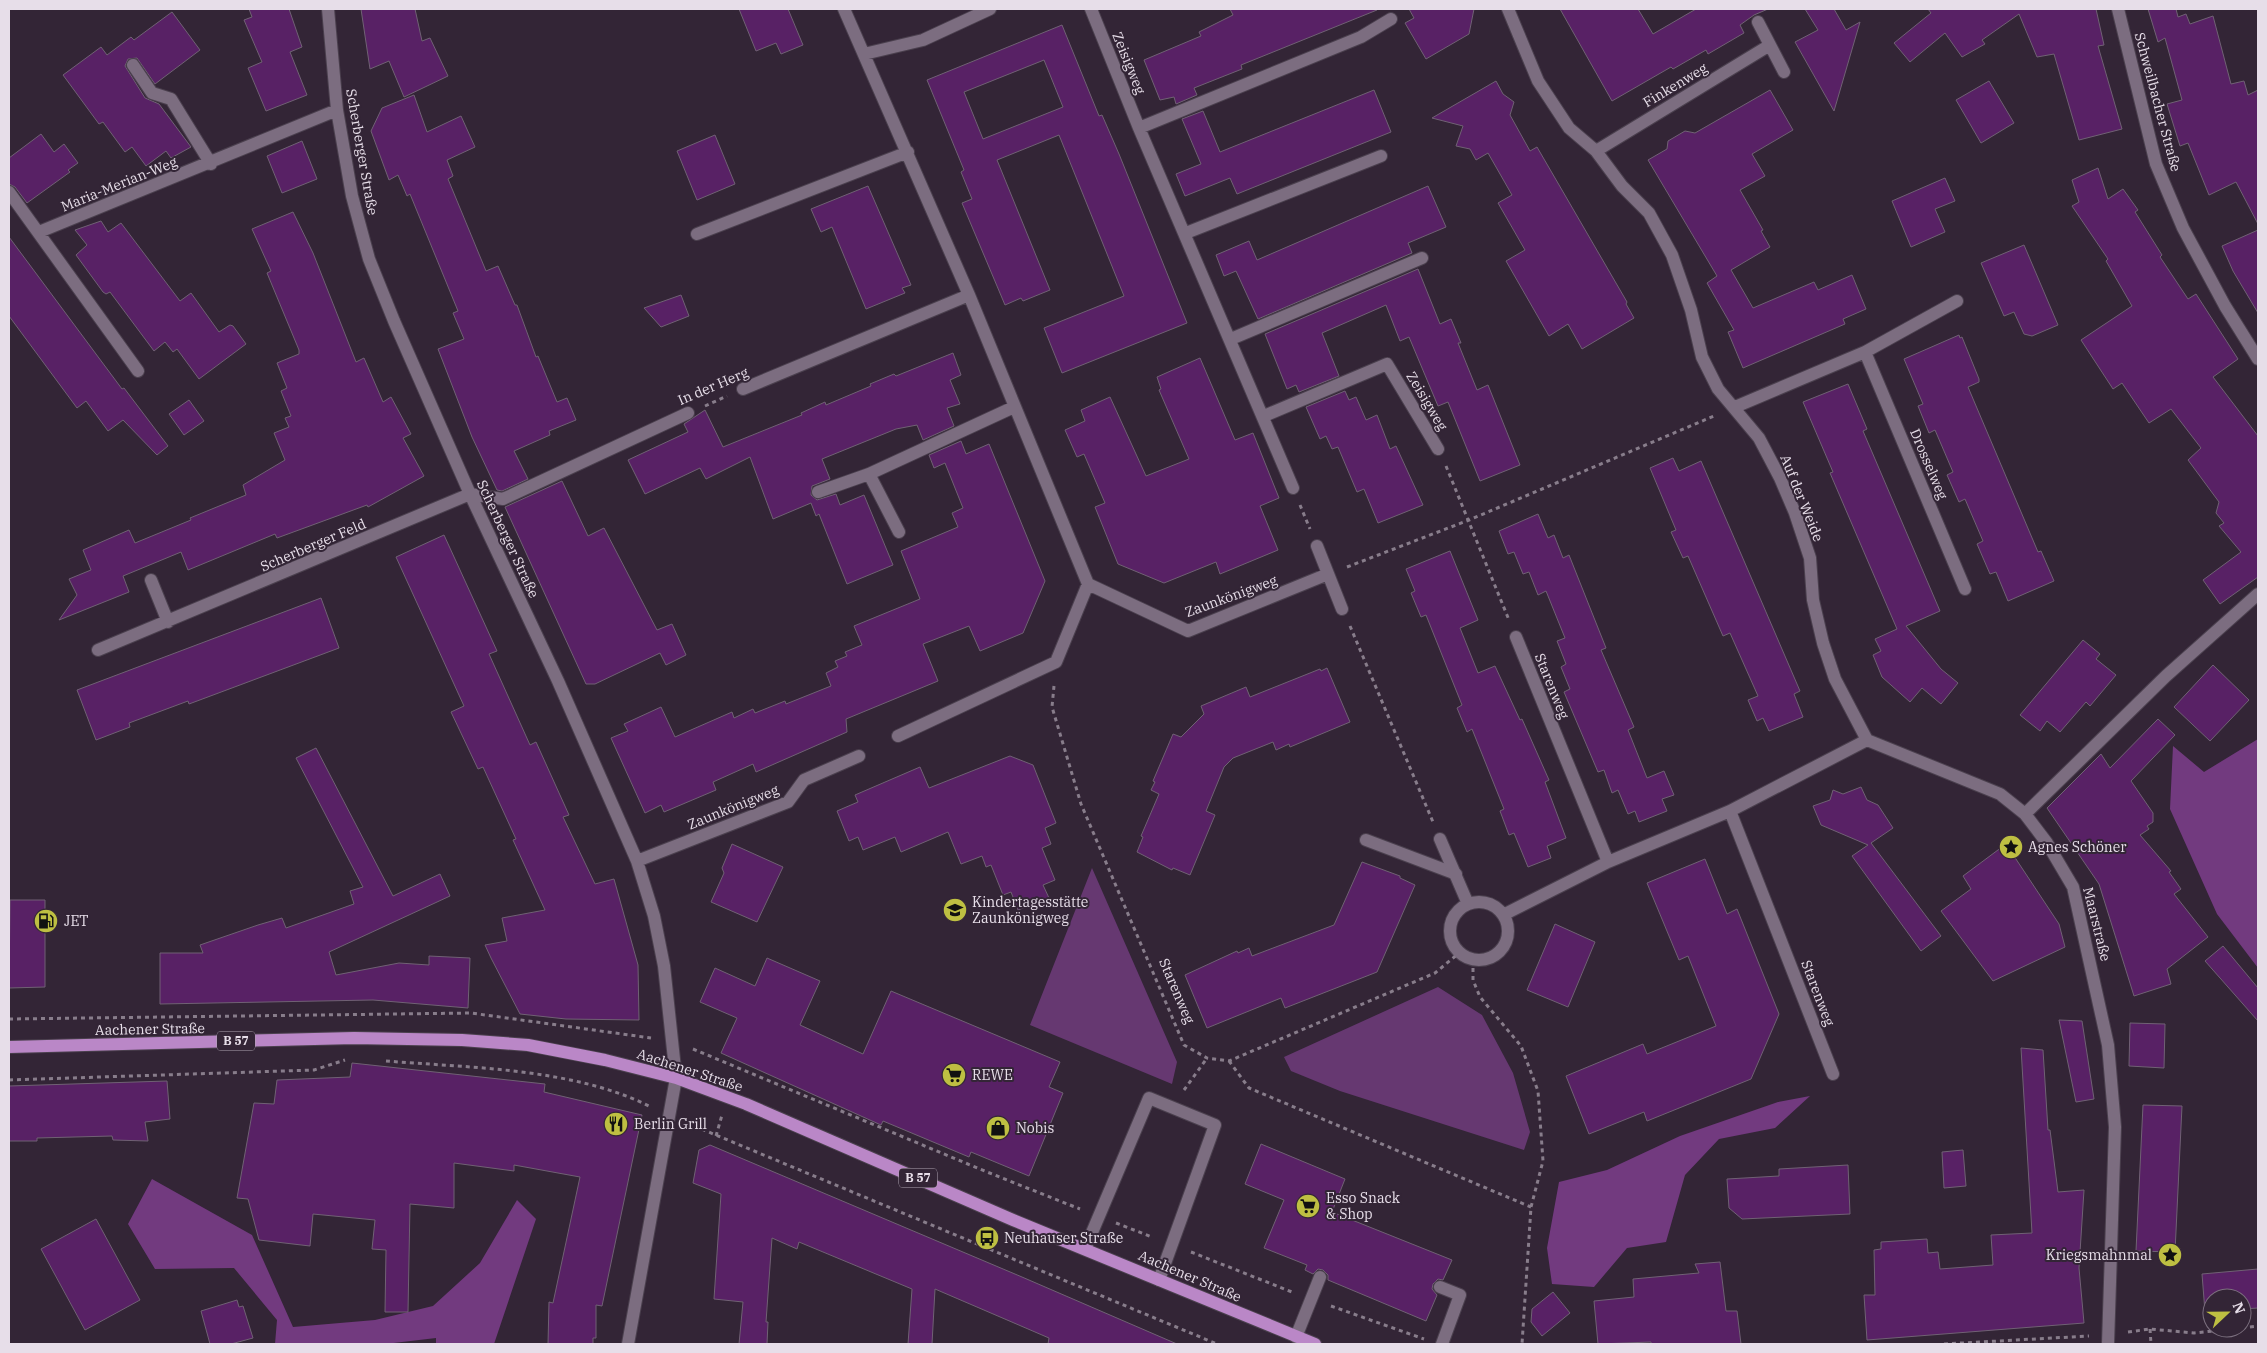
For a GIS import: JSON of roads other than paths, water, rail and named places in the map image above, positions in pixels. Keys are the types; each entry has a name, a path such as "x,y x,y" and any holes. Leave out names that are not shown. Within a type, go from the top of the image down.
{"main road":[{"name":"Aachener Straße","path":"9,1047 354,1038 462,1040 528,1045 605,1060 676,1078 746,1104 1085,1249 1315,1344"}],"street":[{"name":"Scherberger Straße","path":"328,9 337,110 352,196 369,259 394,321 470,494 558,681 638,861 654,916 664,966 676,1078"},
{"path":"844,9 969,295 1088,584 1056,662 898,736"},
{"path":"864,54 923,40 990,9"},
{"name":"Zeisigweg","path":"1091,9 1139,128 1186,233 1293,488"},
{"name":"Auf der Weide","path":"1508,9 1538,81 1569,128 1596,151 1622,186 1649,213 1672,255 1691,310 1702,357 1718,389 1759,438 1791,504 1810,558 1813,600 1822,643 1835,679 1852,715 1867,740"},
{"name":"Schweilbacher Straße","path":"2118,9 2156,164 2183,228 2225,306 2258,359"},
{"path":"1139,128 1361,37 1391,19"},
{"path":"1758,22 1784,72"},
{"name":"Finkenweg","path":"1596,151 1770,45"},
{"path":"133,65 152,93 171,99 211,164"},
{"name":"Maria-Merian-Weg","path":"39,232 211,164 337,110"},
{"path":"697,234 908,152"},
{"path":"1186,233 1381,156"},
{"path":"9,192 138,371"},
{"path":"1231,339 1422,258"},
{"name":"In der Herg","path":"743,389 969,295"},
{"path":"1735,407 1865,352 1957,301"},
{"name":"Drosselweg","path":"1865,352 1965,588"},
{"name":"Zeisigweg","path":"1264,416 1387,364 1438,449"},
{"path":"818,492 869,474 1014,408"},
{"name":"In der Herg","path":"470,494 503,499 688,413"},
{"path":"869,474 899,532"},
{"name":"Scherberger Feld","path":"98,650 470,494"},
{"path":"1317,546 1342,609"},
{"name":"Zaunkönigweg","path":"1088,584 1188,631 1328,574"},
{"path":"151,580 168,622"},
{"path":"1503,915 1608,862 1730,811 1867,740 2000,794 2025,814 2166,676 2258,594"},
{"name":"Starenweg","path":"1516,637 1608,862"},
{"name":"Zaunkönigweg","path":"638,861 788,802 804,780 859,756"},
{"name":"Starenweg","path":"1730,811 1833,1074"},
{"name":"Maarstraße","path":"2025,814 2047,843 2073,887 2108,1044 2115,1126 2108,1344"},
{"path":"1440,839 1468,904"},
{"path":"1366,840 1456,874"},
{"path":"1488,903 1503,915 1508,933 1506,943 1492,957 1483,960 1473,960 1459,952 1450,935 1450,925 1454,916 1468,904 1488,903"},
{"path":"628,1344 676,1078"},
{"path":"1085,1249 1149,1098 1215,1124 1159,1280"},
{"path":"1296,1337 1320,1277"},
{"path":"1440,1287 1460,1294 1442,1344"}],"place":[{"name":"Agnes Schöner","path":"2011,847"},
{"name":"Kindertagesstätte Zaunkönigweg","path":"955,910"},
{"name":"JET","path":"46,921"},
{"name":"REWE","path":"954,1075"},
{"name":"Berlin Grill","path":"616,1124"},
{"name":"Nobis","path":"998,1128"},
{"name":"Esso Snack & Shop","path":"1308,1206"},
{"name":"Neuhauser Straße","path":"987,1238"},
{"name":"Kriegsmahnmal","path":"2170,1255"}]}
